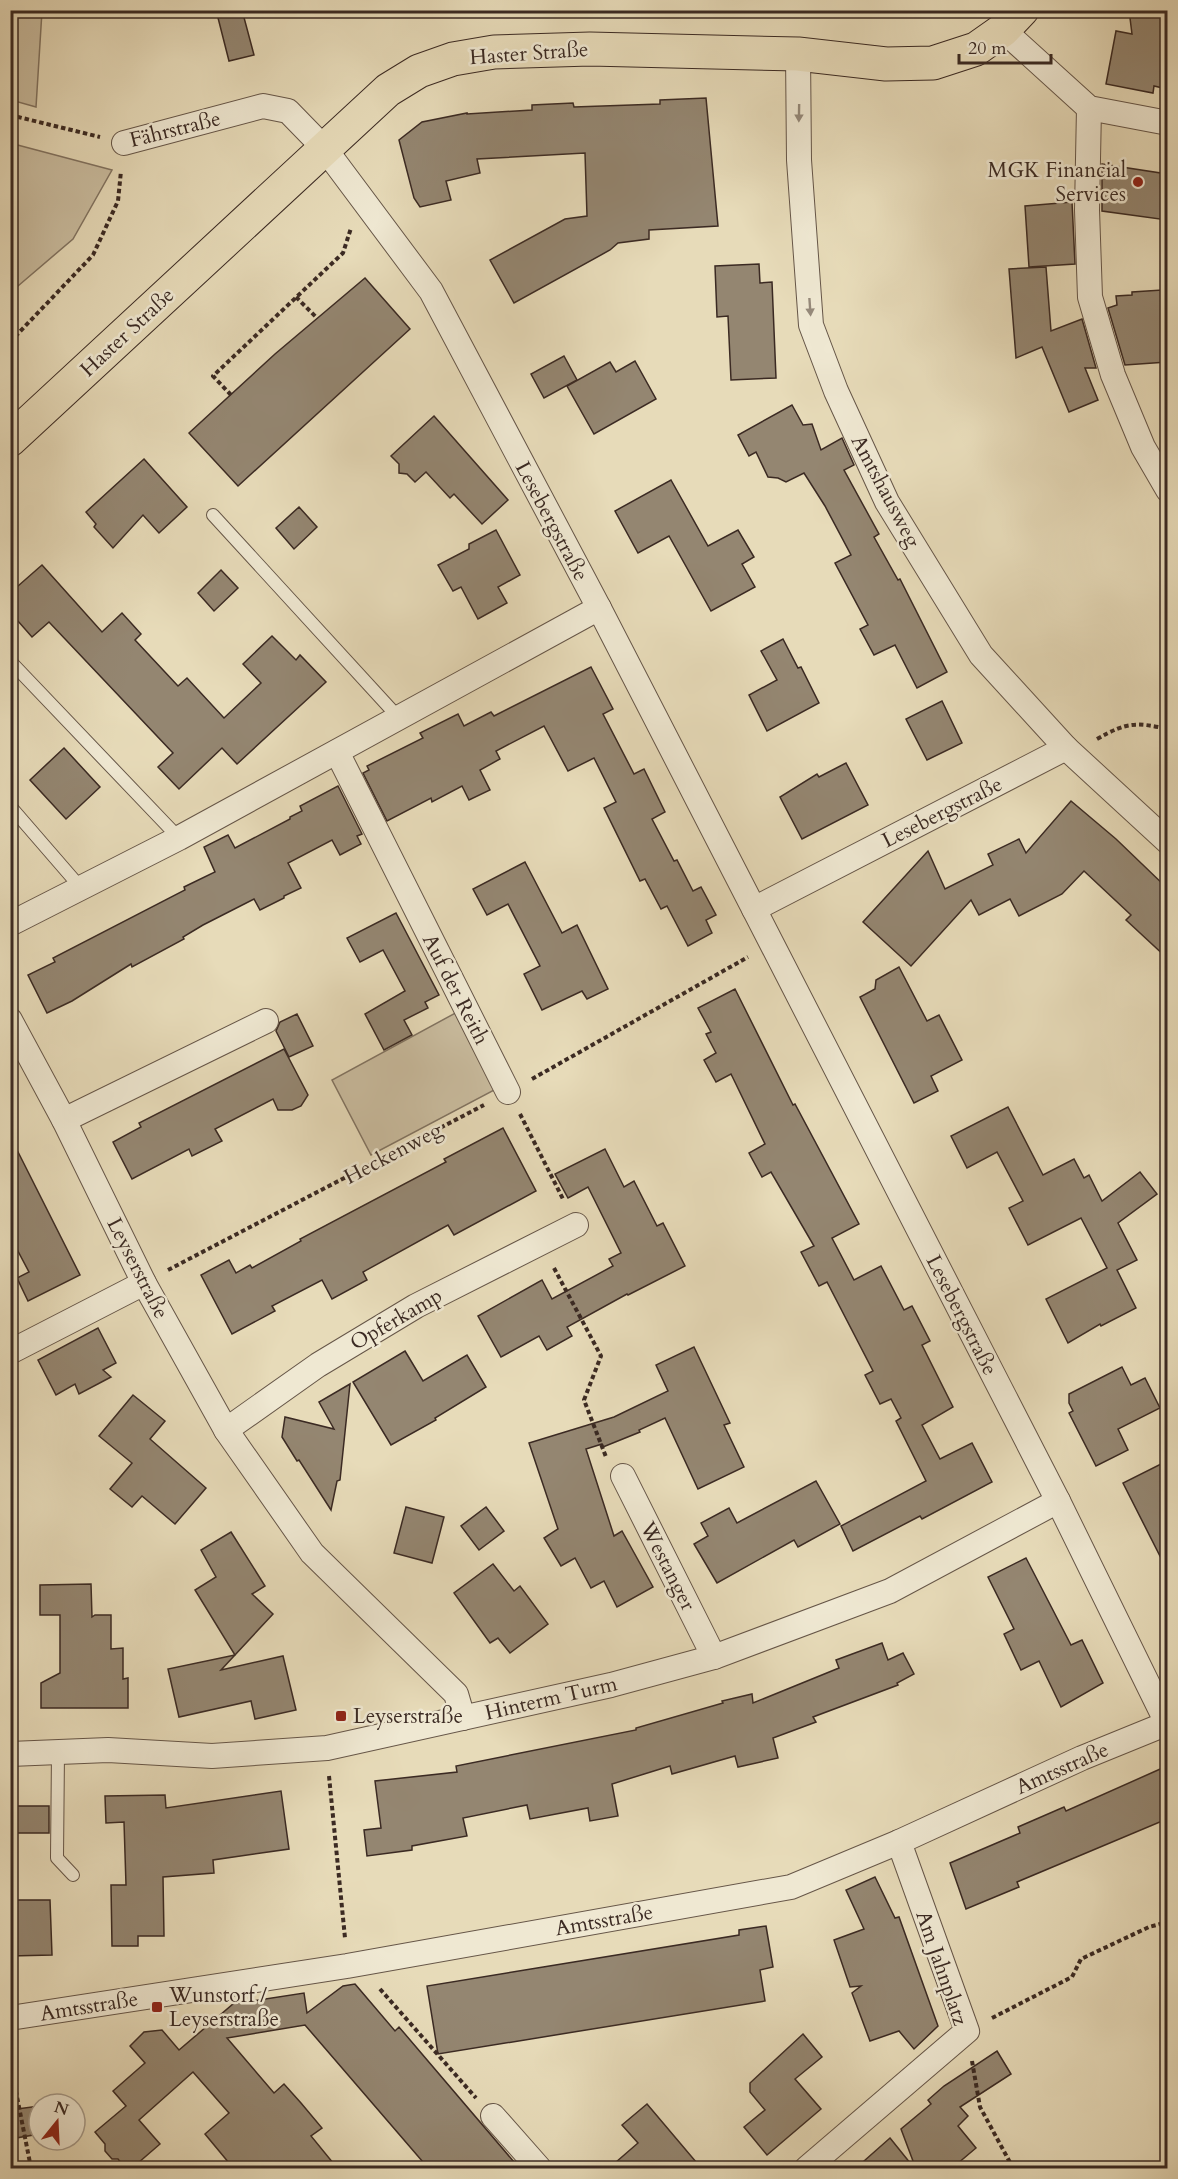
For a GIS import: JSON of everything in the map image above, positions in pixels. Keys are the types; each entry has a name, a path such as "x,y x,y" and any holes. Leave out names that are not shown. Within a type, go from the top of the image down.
{"main road":[{"name":"Haster Straße","path":"10,440 388,90 419,71 453,59 494,52 590,49 798,54 886,64 933,63 976,49 1013,20"}],"street":[{"path":"1013,20 1089,108 1167,123"},
{"name":"Amtshausweg","path":"798,54 799,160 811,325 836,391 887,502 981,655 1066,748 1167,842"},
{"name":"Fährstraße","path":"124,144 263,106 288,111 326,148"},
{"path":"1089,108 1087,210 1090,297 1113,375 1143,447 1167,490"},
{"name":"Lesebergstraße","path":"326,148 431,291 754,909 1058,1502 1167,1723"},
{"path":"10,924 179,838 599,609"},
{"name":"Lesebergstraße","path":"754,909 1066,748"},
{"name":"Auf der Reith","path":"337,752 508,1092"},
{"name":"Leyserstraße","path":"10,1020 64,1120 144,1282 226,1430 312,1553 456,1694 464,1718"},
{"path":"64,1120 266,1021"},
{"name":"Opferkamp","path":"226,1430 318,1365 416,1306 576,1225"},
{"path":"10,1352 144,1282"},
{"name":"Westanger","path":"623,1476 714,1657"},
{"name":"Hinterm Turm","path":"10,1754 108,1750 212,1756 327,1748 611,1685 714,1657 890,1591 1058,1502"},
{"name":"Amtsstraße","path":"10,2018 347,1966 791,1887 899,1842 1082,1758 1167,1723"},
{"name":"Am Jahnplatz","path":"807,2169 967,2031 899,1842"},
{"path":"493,2116 539,2169"}],"lane":[{"path":"213,516 399,718"},
{"path":"10,661 179,838"},
{"path":"10,806 81,888"},
{"path":"58,1752 57,1858 73,1875"}],"path":[{"name":"Fährstraße","path":"10,115 124,144"},
{"path":"10,342 93,255 118,201 124,144"},
{"path":"231,395 213,376 343,253 361,196"},
{"path":"296,297 317,318"},
{"path":"1092,742 1118,727 1140,723 1167,729"},
{"name":"Heckenweg","path":"144,1282 508,1092 771,944"},
{"path":"508,1092 576,1225"},
{"path":"540,1243 602,1356 584,1400 607,1461 623,1476"},
{"path":"1013,2169 980,2107 967,2031 1072,1977 1081,1959 1149,1927 1167,1922"},
{"path":"10,2061 31,2169"}],"shaded area":[{"path":"10,11 42,11 36,107 11,100"},
{"path":"10,143 112,170 73,239 11,292"},
{"path":"461,1010 500,1087 371,1155 332,1080"}],"building":[{"path":"216,10 242,10 254,55 229,61"},
{"path":"1129,10 1167,10 1167,89 1154,86 1153,93 1106,84 1116,31 1132,34"},
{"path":"706,98 718,226 649,230 649,239 618,243 610,250 514,303 490,260 565,219 587,216 585,153 477,159 480,173 446,181 451,200 420,207 414,198 399,140 422,122 467,113 532,110 532,105 573,103 574,107 660,104 660,100"},
{"path":"1102,164 1167,174 1167,220 1102,211"},
{"path":"1072,202 1075,264 1029,267 1025,206"},
{"path":"759,264 760,283 772,282 776,378 731,380 728,316 717,317 715,266"},
{"path":"1046,267 1051,331 1082,319 1096,368 1085,368 1098,400 1069,412 1042,347 1016,358 1009,269"},
{"path":"365,278 410,329 238,486 189,433 275,354"},
{"path":"1162,290 1162,292 1167,292 1167,362 1125,365 1108,308 1117,305 1116,296 1132,295 1132,292"},
{"path":"564,356 577,380 544,398 531,374"},
{"path":"635,361 656,399 594,434 567,386 610,362 616,372"},
{"path":"792,405 803,425 812,424 821,450 842,438 854,465 844,470 879,534 874,537 898,580 900,579 947,672 917,688 895,645 874,655 860,629 868,625 835,563 851,555 825,506 804,473 786,482 768,477 756,452 749,456 738,435"},
{"path":"434,416 508,500 482,524 454,494 450,498 426,472 415,482 407,474 399,473 399,464 391,456"},
{"path":"144,459 187,507 159,533 143,515 113,548 94,527 96,524 86,512"},
{"path":"671,480 708,546 738,530 754,557 742,564 755,587 711,611 669,536 638,553 615,511"},
{"path":"299,507 317,527 294,549 276,528"},
{"path":"496,530 520,575 498,587 507,603 478,619 461,587 453,591 438,565 469,549 469,544"},
{"path":"42,565 102,632 122,613 141,634 135,640 178,686 187,678 224,718 261,683 243,664 272,636 296,660 300,655 326,682 237,764 222,748 179,789 158,767 173,753 49,622 32,637 10,612 10,593"},
{"path":"221,570 238,588 214,611 198,593"},
{"path":"783,639 798,668 801,667 819,703 767,731 749,695 777,680 761,651"},
{"path":"591,667 613,709 603,714 634,774 644,769 665,812 652,819 693,891 701,887 716,915 706,920 712,933 688,946 667,906 661,909 645,879 640,881 604,808 616,802 594,758 568,771 544,726 496,751 500,759 480,770 490,790 469,800 462,786 432,802 431,798 387,821 363,773 369,770 367,766 423,738 420,733 458,714 464,726 491,712 494,716"},
{"path":"942,701 962,743 927,760 906,719"},
{"path":"64,748 100,787 66,819 30,780"},
{"path":"846,763 868,805 802,839 780,797 817,774 819,777"},
{"path":"338,786 362,834 357,836 361,844 340,855 332,840 288,863 301,888 260,910 254,899 203,925 183,937 184,939 132,967 131,964 72,1001 47,1013 28,975 55,962 53,958 185,890 184,887 215,872 204,847 228,835 235,848 290,819 302,811 300,806"},
{"path":"1071,801 1116,839 1167,888 1167,958 1126,920 1131,915 1084,871 1062,894 1019,916 1010,899 979,915 971,900 911,966 863,922 928,851 945,889 993,865 988,854 1019,839 1026,853"},
{"path":"525,862 562,933 577,925 608,989 587,999 582,991 542,1010 524,974 540,966 508,904 487,915 473,889"},
{"path":"396,913 439,995 425,1002 428,1008 404,1020 412,1035 384,1050 365,1014 405,991 383,950 360,962 347,938"},
{"path":"899,967 927,1021 939,1015 962,1060 931,1076 938,1091 914,1103 860,997 875,989 876,980"},
{"path":"735,989 793,1105 795,1104 859,1224 832,1238 854,1280 881,1266 904,1310 912,1306 930,1341 922,1345 953,1407 922,1425 940,1459 972,1443 992,1482 922,1519 920,1516 853,1551 841,1526 926,1481 896,1421 901,1418 891,1399 880,1404 865,1375 873,1371 827,1282 819,1286 801,1252 814,1246 771,1172 762,1177 749,1153 765,1144 731,1074 716,1082 704,1060 716,1053 706,1034 711,1032 698,1008"},
{"path":"297,1014 313,1046 289,1057 276,1031 280,1022"},
{"path":"284,1049 308,1095 301,1106 292,1110 278,1110 273,1099 215,1129 222,1141 192,1156 189,1149 132,1179 113,1142 141,1127 139,1123"},
{"path":"1008,1107 1043,1175 1074,1159 1084,1178 1089,1175 1102,1201 1140,1172 1157,1194 1118,1223 1137,1260 1117,1270 1136,1308 1101,1326 1100,1324 1068,1343 1046,1299 1107,1268 1081,1218 1028,1245 1009,1208 1023,1201 997,1152 967,1168 951,1136"},
{"path":"503,1128 536,1191 454,1235 448,1225 363,1272 367,1280 332,1299 322,1280 272,1306 275,1311 232,1334 201,1275 229,1260 236,1273 250,1265 252,1268 301,1241 300,1239 446,1162 444,1159"},
{"path":"10,1136 80,1275 28,1301 17,1278 29,1272 10,1236"},
{"path":"605,1149 624,1187 634,1181 657,1226 663,1223 685,1266 567,1327 572,1336 547,1350 539,1336 501,1357 478,1316 542,1280 552,1299 613,1266 609,1259 621,1253 588,1187 568,1198 555,1174"},
{"path":"98,1328 116,1363 103,1370 111,1377 79,1394 75,1384 56,1395 38,1360"},
{"path":"694,1347 730,1423 724,1425 744,1467 698,1489 665,1418 639,1430 640,1432 603,1447 602,1444 586,1449 614,1536 622,1531 653,1587 617,1607 604,1581 591,1588 575,1558 561,1566 544,1538 558,1529 529,1443 614,1417 668,1391 656,1365"},
{"path":"405,1351 423,1381 467,1355 486,1387 435,1418 436,1420 391,1445 353,1382"},
{"path":"1122,1367 1131,1385 1145,1378 1160,1408 1118,1429 1128,1450 1096,1466 1069,1413 1073,1411 1069,1403 1069,1394"},
{"path":"350,1384 340,1480 337,1481 331,1510 282,1437 285,1417 334,1429 319,1402"},
{"path":"133,1395 165,1421 150,1439 206,1488 175,1524 142,1496 132,1507 110,1489 132,1463 99,1436"},
{"path":"1167,1461 1167,1570 1123,1483"},
{"path":"816,1481 840,1524 798,1547 794,1540 717,1583 694,1544 708,1536 701,1523 729,1508 737,1523"},
{"path":"406,1507 444,1517 432,1563 394,1553"},
{"path":"486,1507 504,1531 479,1550 461,1526"},
{"path":"231,1532 265,1586 252,1594 273,1614 235,1655 195,1590 216,1577 201,1550"},
{"path":"1026,1558 1071,1645 1082,1640 1103,1683 1061,1707 1039,1661 1021,1670 1004,1634 1014,1629 988,1577"},
{"path":"493,1564 514,1591 520,1586 548,1624 510,1653 498,1638 490,1643 454,1593"},
{"path":"91,1584 92,1617 111,1615 111,1649 123,1648 123,1679 128,1678 128,1708 41,1708 41,1683 60,1673 60,1615 40,1615 40,1585"},
{"path":"882,1643 888,1660 903,1653 914,1674 897,1683 898,1685 813,1717 816,1722 773,1738 778,1758 738,1767 735,1756 672,1774 670,1766 612,1784 618,1816 590,1821 588,1808 530,1819 527,1805 463,1818 467,1836 412,1846 412,1850 367,1856 364,1830 381,1828 375,1781 457,1772 456,1766 636,1730 636,1728 723,1703 722,1701 752,1694 753,1703 839,1668 836,1660"},
{"path":"235,1655 221,1670 283,1656 296,1710 255,1719 251,1701 179,1717 168,1669"},
{"path":"1167,1766 1167,1819 1017,1882 1019,1887 966,1909 950,1863 1020,1833 1018,1827 1064,1807 1066,1811"},
{"path":"281,1791 289,1849 213,1860 214,1873 163,1877 164,1936 138,1936 138,1946 112,1946 111,1885 126,1885 124,1822 106,1823 105,1796 165,1795 166,1808"},
{"path":"10,1806 49,1806 49,1833 10,1833"},
{"path":"875,1877 895,1918 899,1917 938,2026 914,2049 899,2031 870,2041 852,1993 861,1986 850,1987 834,1940 864,1929 846,1890"},
{"path":"10,1900 50,1900 52,1955 10,1956"},
{"path":"766,1926 773,1967 760,1970 765,2001 438,2054 427,1986 739,1935 739,1930"},
{"path":"355,1984 395,2031 399,2027 520,2169 429,2169 305,2025 227,2038 274,2093 284,2084 301,2103 322,2128 311,2136 338,2169 234,2169 205,2134 229,2113 193,2072 139,2120 160,2144 131,2169 126,2169 118,2159 112,2159 105,2151 105,2144 95,2132 126,2106 113,2091 145,2063 130,2046 144,2032 162,2030 179,2050 233,2004 304,1993 307,2013 343,1986"},
{"path":"803,2034 822,2057 795,2079 821,2109 767,2155 744,2127 765,2110 750,2092 750,2083"},
{"path":"997,2051 1011,2074 960,2107 968,2116 958,2126 976,2148 951,2169 916,2169 901,2129 931,2104 928,2100 944,2086"},
{"path":"647,2104 702,2169 608,2169 638,2143 622,2125"},
{"path":"27,2108 27,2136 10,2139 10,2110"},
{"path":"890,2138 915,2169 855,2169"}],"place":[{"name":"MGK Financial Services","path":"1138,182"},
{"name":"Leyserstraße","path":"341,1716"},
{"name":"Wunstorf / Leyserstraße","path":"157,2007"}]}
